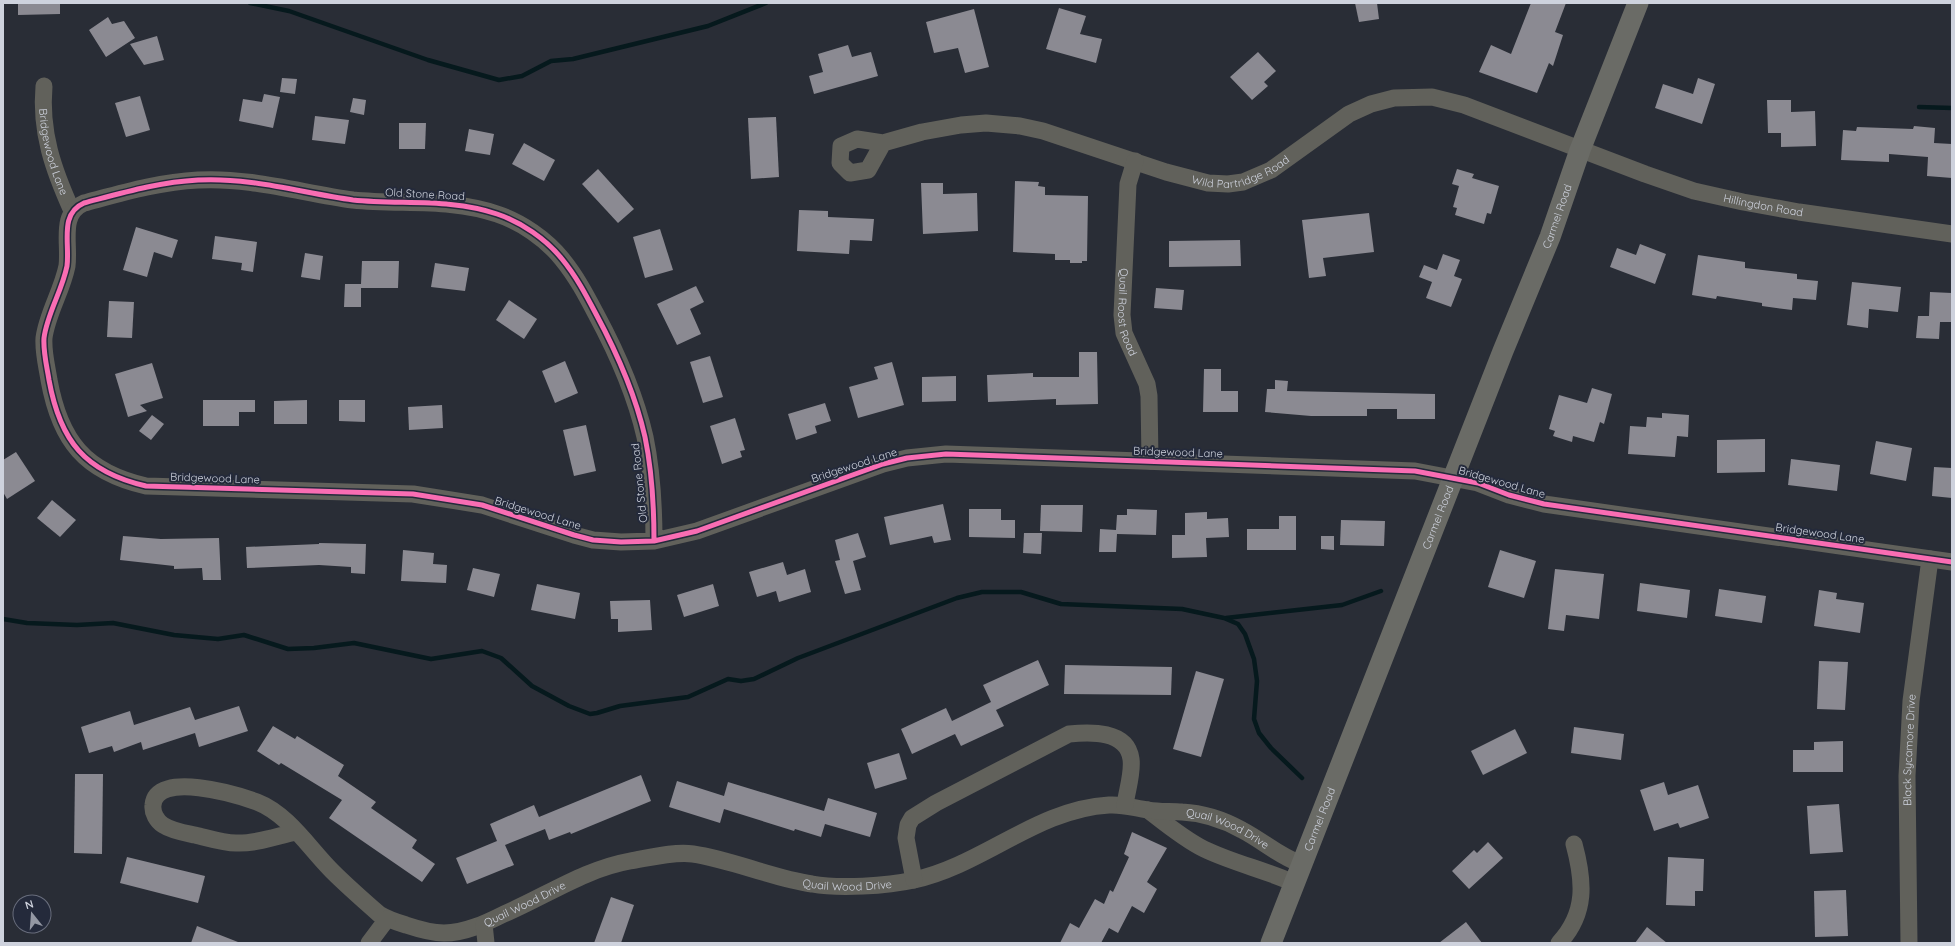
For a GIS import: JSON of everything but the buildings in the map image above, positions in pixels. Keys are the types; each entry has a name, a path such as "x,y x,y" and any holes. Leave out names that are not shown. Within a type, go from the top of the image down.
{"main road":[{"name":"Carmel Road","path":"1271,943 1550,237 1580,150 1638,3"}],"street":[{"name":"Bridgewood Lane","path":"44,86 42,108 44,130 59,183 72,211 67,224 67,264 63,283 48,319 44,338 44,350 54,406 63,428 77,448 104,472 124,481 146,486 335,491 420,495 482,505 574,535 594,540 620,542 654,541 697,531 875,466 908,458 946,454 1415,471 1478,483 1509,495 1544,504 1952,562"},
{"name":"Wild Partridge Road","path":"883,143 922,132 961,125 986,124 1020,126 1043,131 1208,183 1228,184 1243,182 1271,170 1355,112 1377,102 1394,98 1416,96 1448,100 1580,150"},
{"name":"Hillingdon Road","path":"1580,150 1694,191 1743,202 1952,234"},
{"name":"Quail Roost Road","path":"1135,161 1128,184 1122,315 1124,333 1130,349 1138,362 1148,390 1150,461"},
{"name":"Old Stone Road","path":"72,211 84,203 160,184 199,180 230,181 356,200 471,206 498,214 517,223 548,245 562,258 579,281 622,366 638,408 645,438 654,512 654,541"},
{"name":"Black Sycamore Drive","path":"1909,943 1907,768 1911,701 1930,559"},
{"path":"914,880 906,838 908,826 912,818 936,803 1069,734 1085,732 1111,735 1127,748 1131,758 1125,805"},
{"name":"Quail Wood Drive","path":"296,832 236,844 175,830 158,822 153,812 153,803 160,793 178,786 200,787 258,802 275,813 296,832 353,892 387,919 418,929 442,933 457,932 484,924 590,873 628,861 660,856 691,853 811,884 833,886 874,885 914,880 950,868 1045,821 1096,806 1125,805 1148,810 1184,812 1224,821 1243,830 1286,858 1298,873"},
{"name":"Quail Wood Drive","path":"1148,810 1170,828 1204,849 1234,862 1298,873"},
{"path":"1558,943 1569,931 1575,919 1582,892 1581,870 1574,844"},
{"path":"369,943 387,919"},
{"path":"484,924 486,943"}],"waterway":[{"path":"250,3 289,11 428,60 499,80 522,76 551,61 573,59 708,26 766,3"},
{"path":"1919,107 1952,108"},
{"path":"1226,618 1342,605 1381,591"},
{"path":"3,619 27,623 77,625 113,623 174,635 218,639 244,635 288,649 314,648 354,643 431,659 482,651 501,658 532,686 569,706 590,714 620,706 688,697 728,679 741,681 754,679 798,658 957,598 982,592 1021,592 1061,604 1182,609 1224,618 1238,624 1245,634 1254,659 1257,681 1254,719 1259,733 1271,748 1302,778"}],"cycle path":[{"path":"654,541 652,489 645,437 625,374 604,329 572,272 556,252 541,238 524,226 497,214 462,206 353,200 256,183 217,180 183,181 141,188 84,203 76,208 71,214 67,230 67,266 62,284 48,320 44,338 45,359 54,401 60,420 68,437 79,451 91,462 107,472 125,480 146,486 413,494 482,505 574,535 593,540 621,542 654,541 697,531 883,464 907,458 946,454 1415,471 1478,483 1509,495 1544,504 1952,562"}]}
